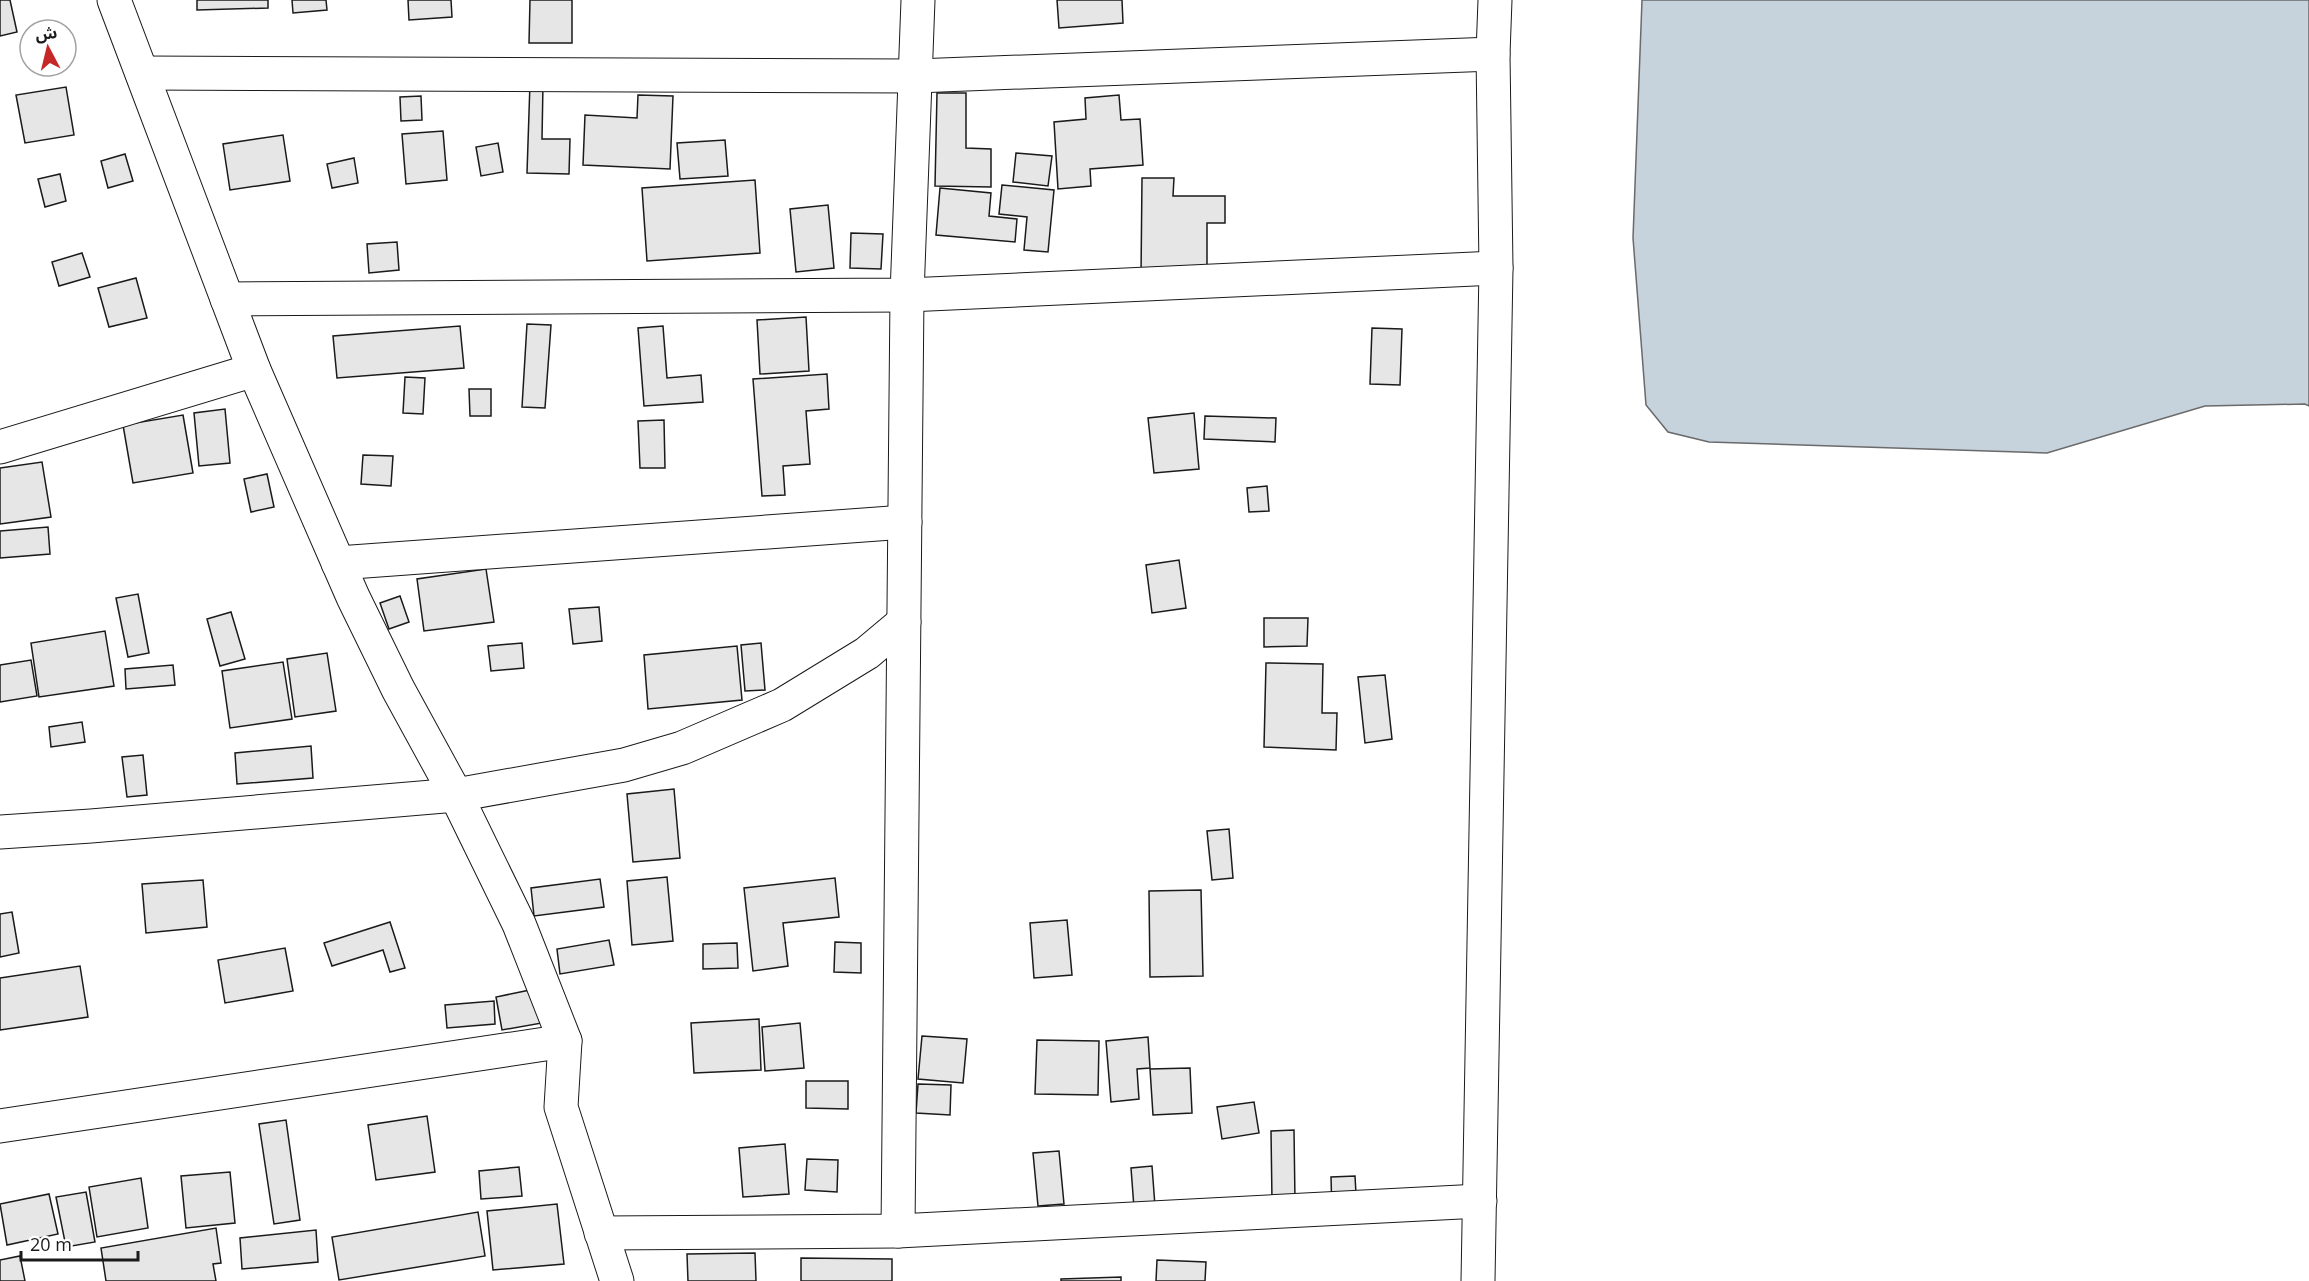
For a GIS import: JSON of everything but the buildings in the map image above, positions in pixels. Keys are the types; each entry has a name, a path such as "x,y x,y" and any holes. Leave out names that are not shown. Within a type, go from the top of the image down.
{"street":[{"path":"114,0 254,370 338,563 398,688 456,795 519,924 565,1041 561,1107 617,1281"},
{"path":"898,1231 907,295 918,0"},
{"path":"1478,1281 1496,268 1493,54 1495,0"},
{"path":"142,73 916,76 1493,54"},
{"path":"227,299 907,295 1496,268"},
{"path":"0,447 254,370"},
{"path":"338,563 905,522"},
{"path":"0,832 456,795 624,765 682,748 782,705 867,653 904,622"},
{"path":"0,1126 565,1041"},
{"path":"601,1233 898,1231 1480,1201"}],"shaded area":[{"path":"1642,0 2309,0 2309,406 2305,404 2205,406 2047,453 1709,442 1668,432 1646,405 1633,238"}]}
